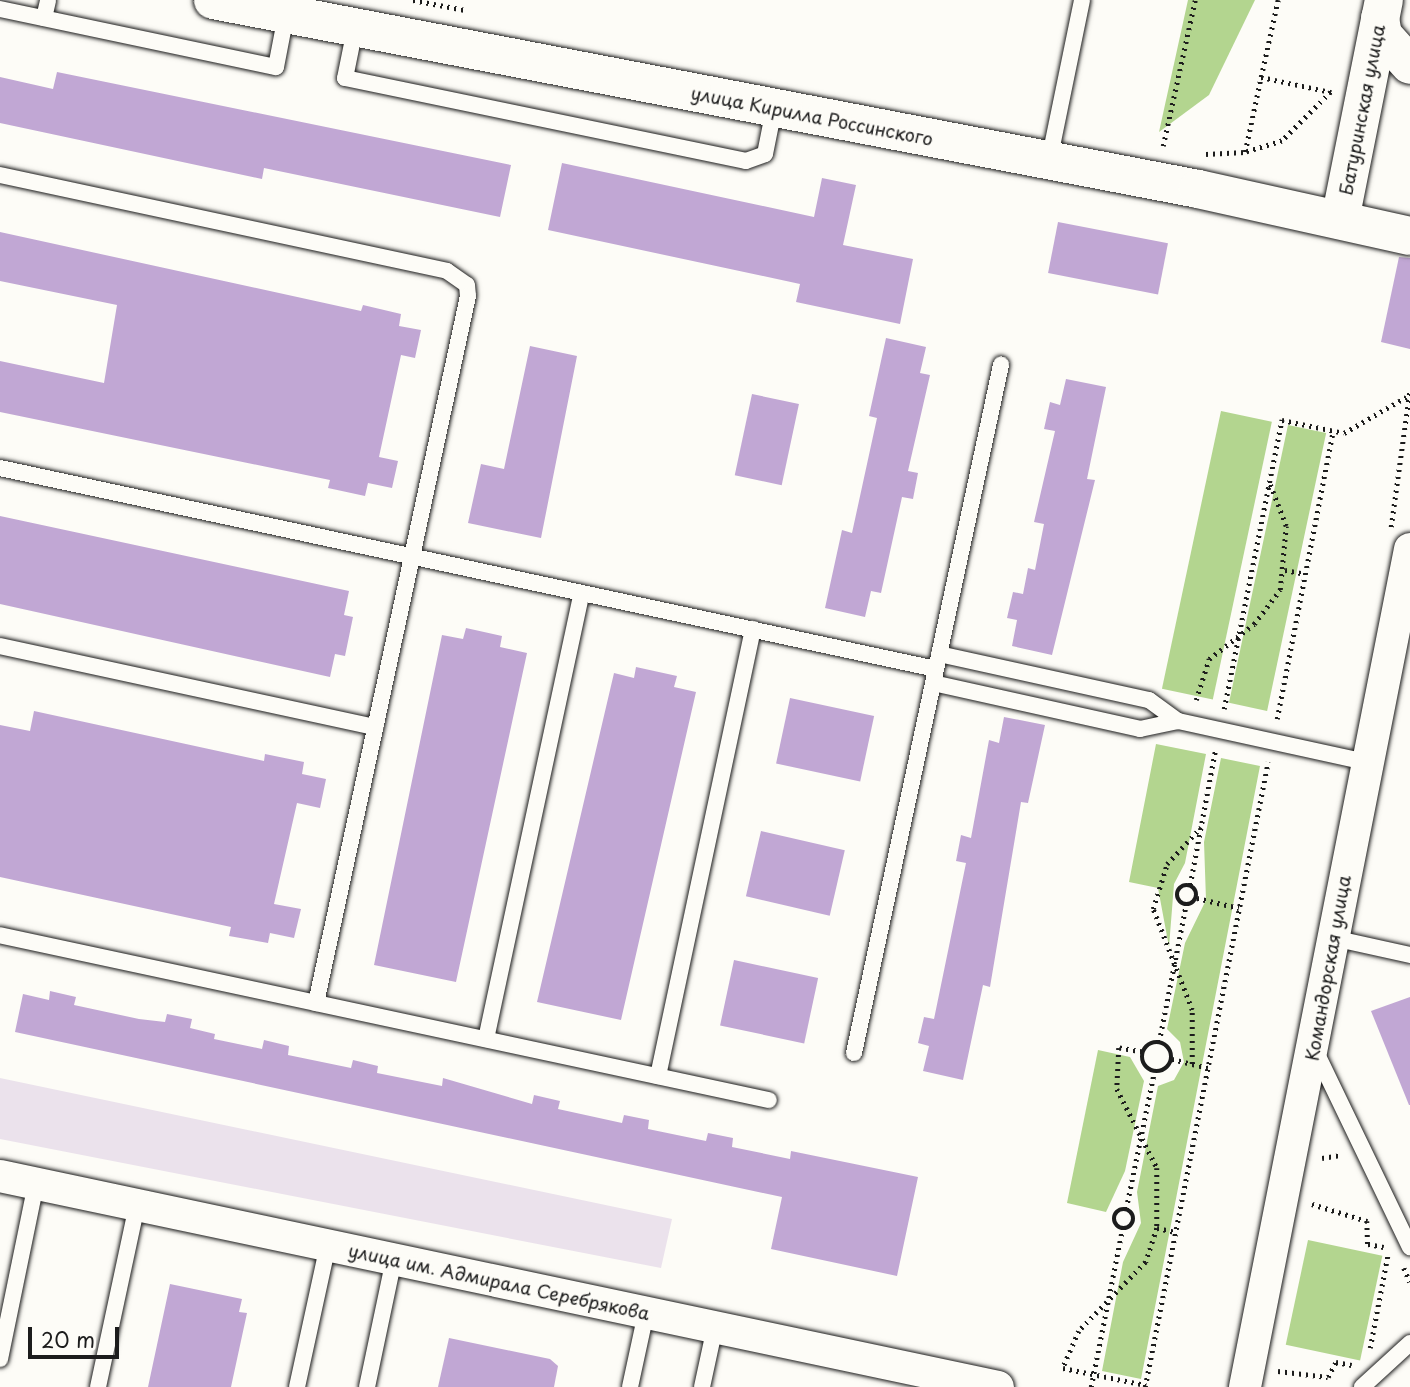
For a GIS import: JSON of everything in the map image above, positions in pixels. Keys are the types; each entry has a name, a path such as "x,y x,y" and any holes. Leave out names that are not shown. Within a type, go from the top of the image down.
{"main road":[{"name":"улица Кирилла Россинского","path":"213,0 1049,161 1410,236"},
{"path":"1382,9 1383,35 1410,65"},
{"name":"Батуринская улица","path":"1340,220 1382,9"}],"street":[{"name":"Командорская улица","path":"1245,1387 1314,1047 1366,762 1400,540"},
{"name":"улица им. Адмирала Серебрякова","path":"0,1176 715,1327 897,1377 998,1387"}],"lane":[{"path":"44,18 48,0"},
{"path":"1049,161 1082,0"},
{"path":"0,9 276,67 286,15"},
{"path":"355,29 345,78 746,161 765,154 774,109"},
{"path":"0,175 458,275 468,296 316,1003"},
{"path":"854,1052 1001,365"},
{"path":"0,468 936,669 1149,700 1178,721 1366,762"},
{"path":"486,1039 582,593"},
{"path":"658,1076 753,629"},
{"path":"0,646 375,727"},
{"path":"936,669 1140,729 1178,721"},
{"path":"0,935 769,1100"},
{"path":"1333,938 1410,955"},
{"path":"1314,1047 1410,1247"},
{"path":"0,1359 36,1184"},
{"path":"98,1387 136,1205"},
{"path":"297,1387 328,1245"},
{"path":"366,1387 394,1259"},
{"path":"630,1387 646,1313"},
{"path":"702,1387 715,1327"},
{"path":"1362,1387 1410,1343"}],"path":[{"path":"1163,146 1195,0"},
{"path":"1245,152 1278,0"},
{"path":"1194,152 1245,152 1282,141 1331,92 1261,77"},
{"path":"1151,144 1173,148"},
{"path":"1400,540 1406,397 1410,389"},
{"path":"1224,708 1282,420 1344,433 1406,397"},
{"path":"1190,885 1178,889 1186,905 1159,1042 1142,1052 1119,1048 1116,1069 1122,1108 1141,1136 1157,1168 1157,1228 1146,1262 1106,1308 1079,1331 1063,1368 1146,1386 1333,431"},
{"path":"1205,702 1195,700 1202,670 1269,608 1285,570 1286,526 1269,482"},
{"path":"1285,570 1305,574"},
{"path":"1214,704 1237,709"},
{"path":"1264,715 1289,721"},
{"path":"1197,898 1190,885 1216,746"},
{"path":"1192,1064 1195,1025 1157,927 1154,891 1176,852 1200,827"},
{"path":"1186,905 1197,898 1240,908"},
{"path":"1159,1042 1172,1059 1208,1068"},
{"path":"1142,1052 1143,1065 1154,1073"},
{"path":"1122,1230 1133,1222 1126,1209 1154,1073 1172,1059"},
{"path":"1318,1165 1324,1154 1349,1159"},
{"path":"1314,1190 1311,1203 1318,1211 1367,1221 1368,1244 1395,1249 1388,1234"},
{"path":"1091,1387 1122,1230 1114,1213 1126,1209"},
{"path":"1157,1228 1176,1232"},
{"path":"1279,1370 1328,1377 1336,1362 1366,1365 1390,1248"}],"shaded area":[{"path":"0,1078 672,1219 661,1268 0,1139"}],"green space":[{"path":"1188,0 1255,0 1209,95 1159,132"},
{"path":"1221,411 1272,422 1213,700 1162,689"},
{"path":"1288,425 1326,433 1267,711 1229,703"},
{"path":"1156,744 1206,754 1185,863 1174,884 1169,947 1158,888 1129,882"},
{"path":"1221,758 1260,766 1141,1379 1102,1371 1123,1262 1141,1223 1137,1192 1158,1086 1174,1080 1184,1062 1180,1042 1167,1029 1185,943 1206,900 1204,842"},
{"path":"1098,1050 1130,1057 1144,1081 1125,1171 1106,1212 1067,1203"},
{"path":"1308,1240 1382,1256 1360,1360 1286,1345"}],"building":[{"path":"57,72 511,165 500,217 264,168 262,179 0,123 0,77 53,89"},
{"path":"562,163 814,217 822,178 856,185 843,245 913,259 900,324 796,302 800,284 548,230"},
{"path":"1058,222 1168,243 1158,294 1048,273"},
{"path":"0,232 361,311 363,305 401,314 399,326 421,330 415,358 401,355 379,457 398,461 392,488 368,483 365,496 328,488 330,480 0,412 0,361 104,383 117,305 0,281"},
{"path":"1399,257 1410,258 1410,349 1381,342"},
{"path":"886,338 926,347 920,373 930,375 908,471 918,473 913,499 902,497 881,593 871,591 865,617 825,608 842,530 852,533 877,418 869,416"},
{"path":"530,346 577,356 541,538 468,523 481,464 504,469"},
{"path":"1066,379 1106,387 1087,479 1095,480 1052,655 1012,646 1017,620 1007,618 1013,592 1023,594 1028,568 1035,570 1044,524 1034,522 1055,431 1044,429 1050,402 1060,405"},
{"path":"752,394 799,404 782,485 735,475"},
{"path":"0,516 349,591 344,615 353,617 345,656 335,654 330,677 0,604"},
{"path":"466,628 502,636 500,647 527,653 456,982 374,965 442,635 463,639"},
{"path":"636,667 677,676 674,687 696,692 621,1020 537,1002 614,673 634,678"},
{"path":"790,698 874,716 860,781 776,764"},
{"path":"34,711 264,761 265,754 304,762 302,774 326,779 320,808 297,803 274,904 301,909 294,938 270,933 268,943 229,936 231,927 0,877 0,725 30,731"},
{"path":"1004,717 1045,725 1028,803 1021,802 990,987 983,985 963,1080 923,1071 929,1046 918,1043 924,1017 934,1019 966,863 956,861 961,835 971,838 989,740 999,743"},
{"path":"761,831 845,850 830,916 746,896"},
{"path":"734,960 818,978 804,1043 720,1026"},
{"path":"50,991 76,997 74,1005 139,1019 165,1022 167,1014 192,1019 190,1028 215,1034 214,1039 262,1049 264,1040 289,1046 288,1055 351,1068 353,1060 378,1066 377,1073 442,1086 443,1078 532,1104 534,1095 560,1101 558,1109 622,1123 624,1115 649,1120 648,1129 706,1141 708,1133 733,1138 732,1147 790,1159 791,1151 918,1177 897,1276 771,1249 782,1197 15,1032 23,994 49,1000"},
{"path":"1410,997 1410,1105 1409,1105 1371,1011"},
{"path":"170,1284 242,1299 239,1312 247,1313 231,1387 148,1387"},
{"path":"449,1338 550,1359 558,1366 554,1387 438,1387"}]}
